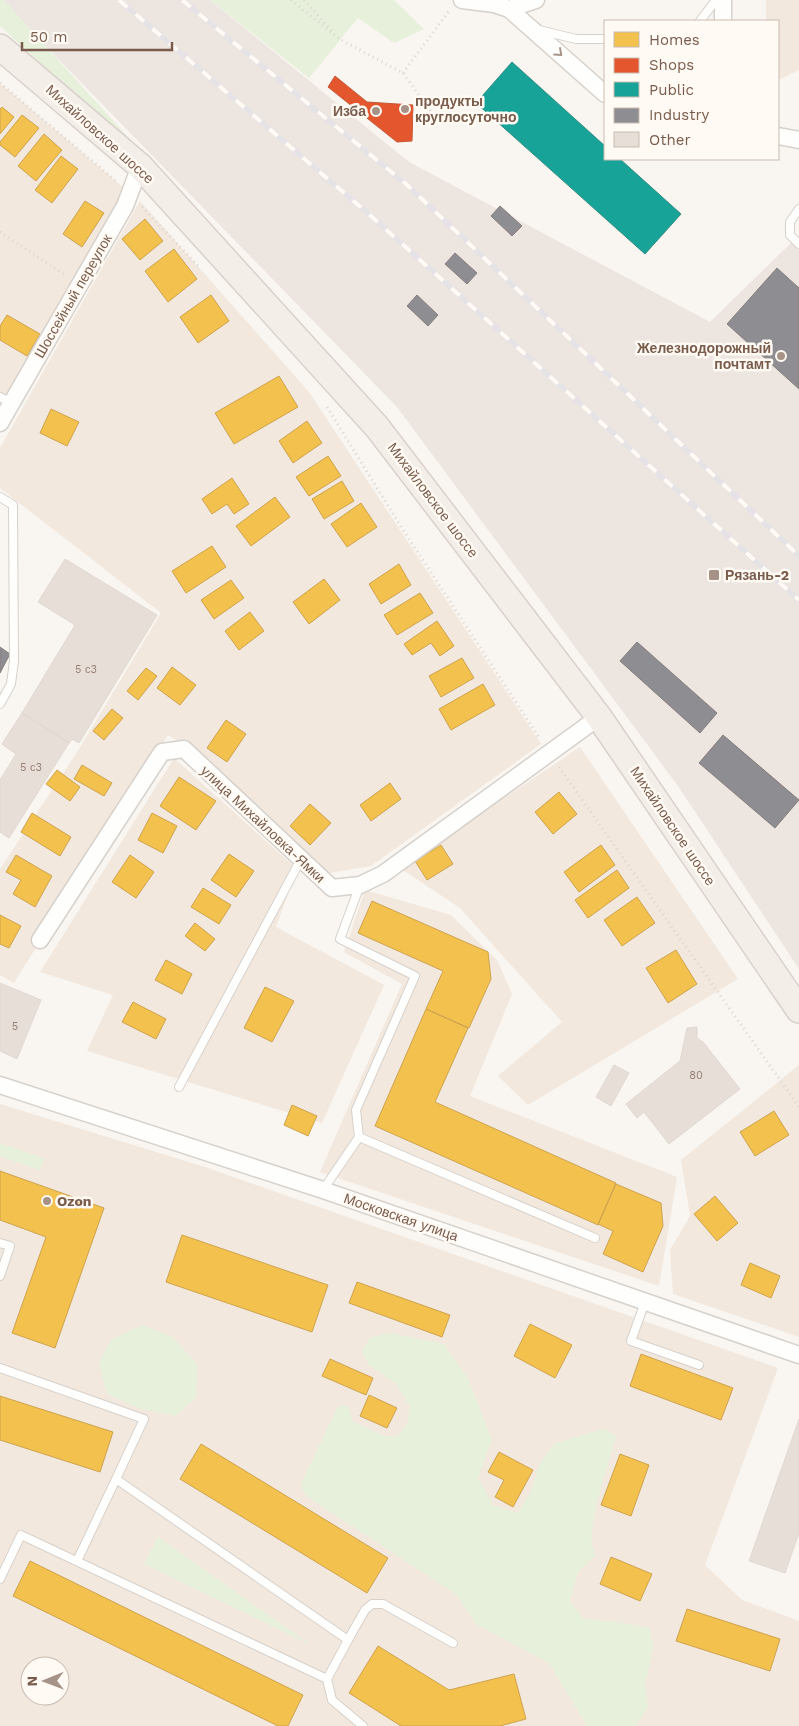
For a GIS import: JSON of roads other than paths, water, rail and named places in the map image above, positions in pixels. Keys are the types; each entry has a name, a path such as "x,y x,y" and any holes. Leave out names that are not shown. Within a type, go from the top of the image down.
{"main road":[{"name":"Михайловское шоссе","path":"0,47 140,166 377,427 599,717 799,1010"}],"street":[{"path":"509,9 536,0"},
{"path":"723,0 723,20"},
{"path":"457,4 494,4 509,9 604,93"},
{"path":"779,136 799,140"},
{"name":"Шоссейный переулок","path":"0,424 6,400 80,285 125,206 140,166"},
{"name":"улица Михайловка-Ямки","path":"40,940 162,752 184,749 300,861 332,888 360,885 383,874 599,717"},
{"name":"Московская улица","path":"1,1089 323,1190 799,1355"}],"lane":[{"path":"701,20 716,0"},
{"path":"526,23 543,32 559,36 576,39 604,39"},
{"path":"799,209 790,222 790,235 799,244"},
{"path":"0,497 13,505 14,651 11,684 0,704"},
{"path":"178,1087 300,861"},
{"path":"323,1190 360,1137 356,1110 415,976 340,939 360,885"},
{"path":"360,1137 595,1238"},
{"path":"0,1243 10,1246 0,1276"},
{"path":"645,1302 631,1341 699,1365"},
{"path":"0,1368 144,1419 77,1562"},
{"path":"116,1479 348,1640"},
{"path":"0,1579 21,1535 327,1679"},
{"path":"363,1726 332,1700 327,1679 365,1610 372,1604 383,1604 453,1643"}],"railway":[{"path":"119,0 371,216 799,600"},
{"path":"182,0 406,184 799,556"}],"place":[{"name":"продукты круглосуточно","path":"405,109"},
{"name":"Изба","path":"376,111"},
{"name":"Железнодорожный почтамт","path":"781,356"},
{"name":"Рязань-2","path":"714,575"},
{"name":"Ozon","path":"47,1201"}]}
